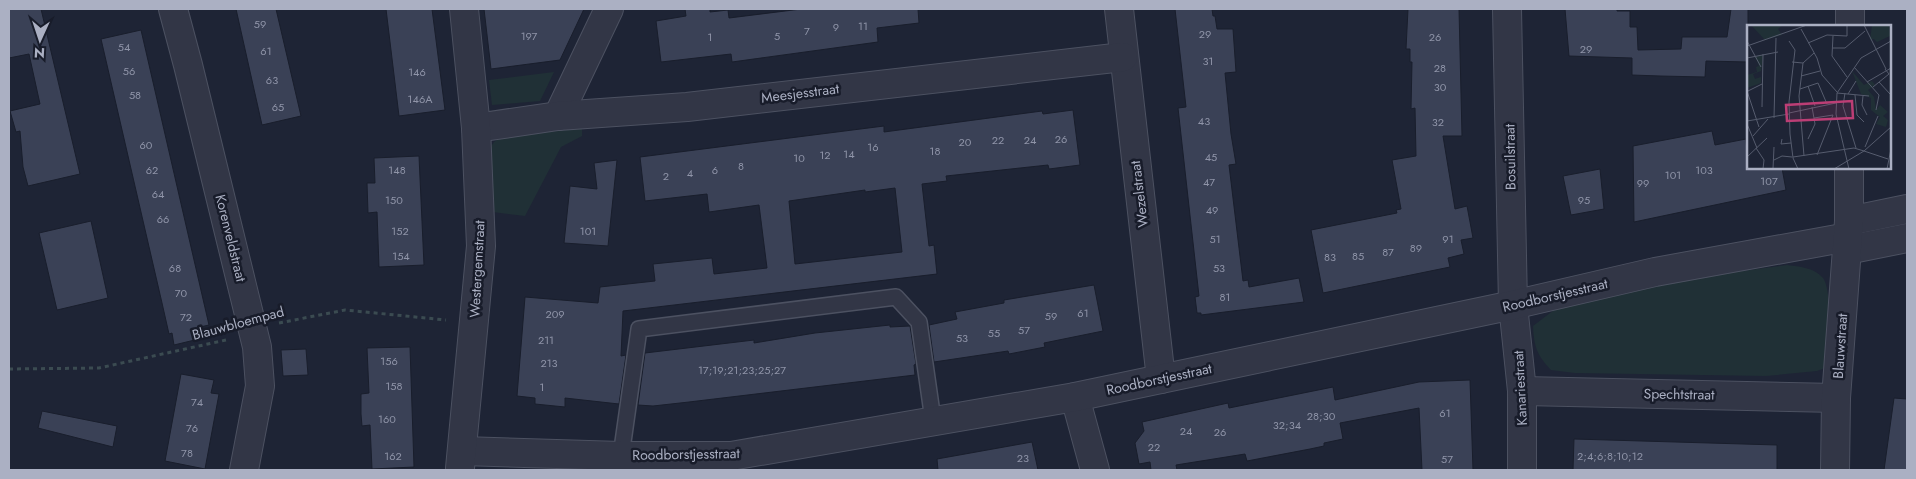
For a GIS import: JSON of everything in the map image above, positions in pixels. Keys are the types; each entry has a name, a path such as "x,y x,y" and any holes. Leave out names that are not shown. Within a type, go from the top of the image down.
{"street":[{"name":"Korenveldstraat","path":"173,9 254,328 260,386 244,470"},
{"name":"Westergemstraat","path":"461,461 481,246 476,128 464,9"},
{"path":"558,116 608,9"},
{"name":"Wezelstraat","path":"1119,9 1160,379"},
{"name":"Bosuilstraat","path":"1507,9 1513,305"},
{"path":"1850,9 1850,25"},
{"name":"Meesjesstraat","path":"476,128 558,116 687,107 1123,57"},
{"name":"Blauwstraat","path":"1835,470 1836,398 1848,236 1849,169"},
{"name":"Roodborstjesstraat","path":"1848,236 1907,210"},
{"name":"Roodborstjesstraat","path":"461,461 621,456 733,463 933,420 1075,397 1513,305 1654,272 1848,236 1907,238"},
{"name":"Kanariestraat","path":"1513,305 1522,391 1522,470"},
{"name":"Spechtstraat","path":"1522,391 1836,398"},
{"path":"1075,397 1095,470"}],"lane":[{"path":"621,456 639,329 896,297 919,322 933,420"}],"path":[{"name":"Blauwbloempad","path":"9,368 99,368 230,339 254,328 345,310 474,322"}],"shaded area":[{"path":"554,72 540,101 492,105 489,80"},
{"path":"582,128 582,136 561,147 525,216 493,212 490,148 494,142 500,138"},
{"path":"1787,265 1806,268 1815,272 1823,278 1826,284 1830,321 1829,359 1828,367 1817,371 1766,376 1575,373 1551,370 1542,360 1535,345 1533,326 1554,310 1576,301 1734,272"}],"building":[{"path":"9,9 41,9 80,174 28,186 23,167 20,131 16,132 10,111 40,104 29,54 9,58"},
{"path":"236,9 276,9 301,116 262,125"},
{"path":"386,9 432,9 445,110 399,116"},
{"path":"484,9 584,9 560,60 491,69"},
{"path":"685,9 710,9 710,12 728,10 729,18 801,9 918,9 919,23 877,28 878,42 732,62 731,54 661,62 656,21 686,16"},
{"path":"1175,9 1212,9 1217,29 1233,29 1236,72 1225,73 1236,164 1229,165 1243,281 1248,280 1249,287 1299,278 1304,302 1201,315 1201,313 1197,313 1195,297 1199,296 1178,108 1186,107"},
{"path":"1408,9 1459,9 1462,136 1443,136 1455,209 1467,206 1473,238 1461,240 1464,254 1448,258 1450,267 1323,293 1311,230 1397,213 1396,210 1401,209 1392,160 1416,156 1415,108 1411,109 1412,62 1410,62 1410,49 1406,49"},
{"path":"1565,9 1617,9 1617,11 1630,11 1630,27 1637,27 1638,50 1681,49 1682,37 1727,37 1731,9 1748,9 1747,62 1706,61 1705,77 1632,75 1632,58 1569,56"},
{"path":"141,30 209,325 200,327 203,338 174,345 172,333 169,334 101,39"},
{"path":"1073,110 1080,165 1049,169 1048,165 946,176 947,181 922,184 929,246 934,245 937,274 623,311 621,356 626,355 619,404 565,398 565,407 535,404 535,398 517,396 525,297 598,303 600,287 655,281 653,264 712,258 714,274 767,268 759,205 709,212 707,194 645,201 640,157 884,126 884,132 1042,111 1043,114","holes":["895,188 902,252 795,264 789,201 865,190 865,192"]},
{"path":"1712,131 1715,145 1746,139 1747,169 1782,169 1786,190 1634,222 1633,146"},
{"path":"419,156 424,265 379,267 377,212 368,213 367,183 375,183 374,158"},
{"path":"617,160 608,246 564,243 570,186 597,189 594,163"},
{"path":"1600,169 1604,209 1571,215 1563,176"},
{"path":"91,221 108,298 57,310 39,233"},
{"path":"1094,285 1103,331 1044,343 1045,347 1009,354 1008,351 934,362 929,325 957,319 955,312 1004,303 1004,300"},
{"path":"890,325 890,327 910,326 916,364 914,365 915,375 653,406 638,405 645,353 754,340 754,343 815,333"},
{"path":"410,347 414,467 372,469 370,425 362,426 361,414 361,394 369,393 367,348"},
{"path":"306,349 308,375 283,376 281,350"},
{"path":"181,374 214,380 211,393 219,394 205,469 165,461"},
{"path":"1470,380 1473,470 1422,470 1419,408 1340,423 1343,439 1324,443 1324,446 1310,449 1247,461 1245,454 1176,465 1177,470 1151,470 1150,462 1139,464 1135,443 1144,431 1142,422 1228,403 1229,408 1333,387 1335,400 1419,382"},
{"path":"1894,398 1907,399 1907,470 1884,470"},
{"path":"42,411 117,426 113,447 38,428"},
{"path":"1574,439 1777,445 1777,470 1573,470"},
{"path":"1032,442 1038,470 938,470 937,459"}]}
